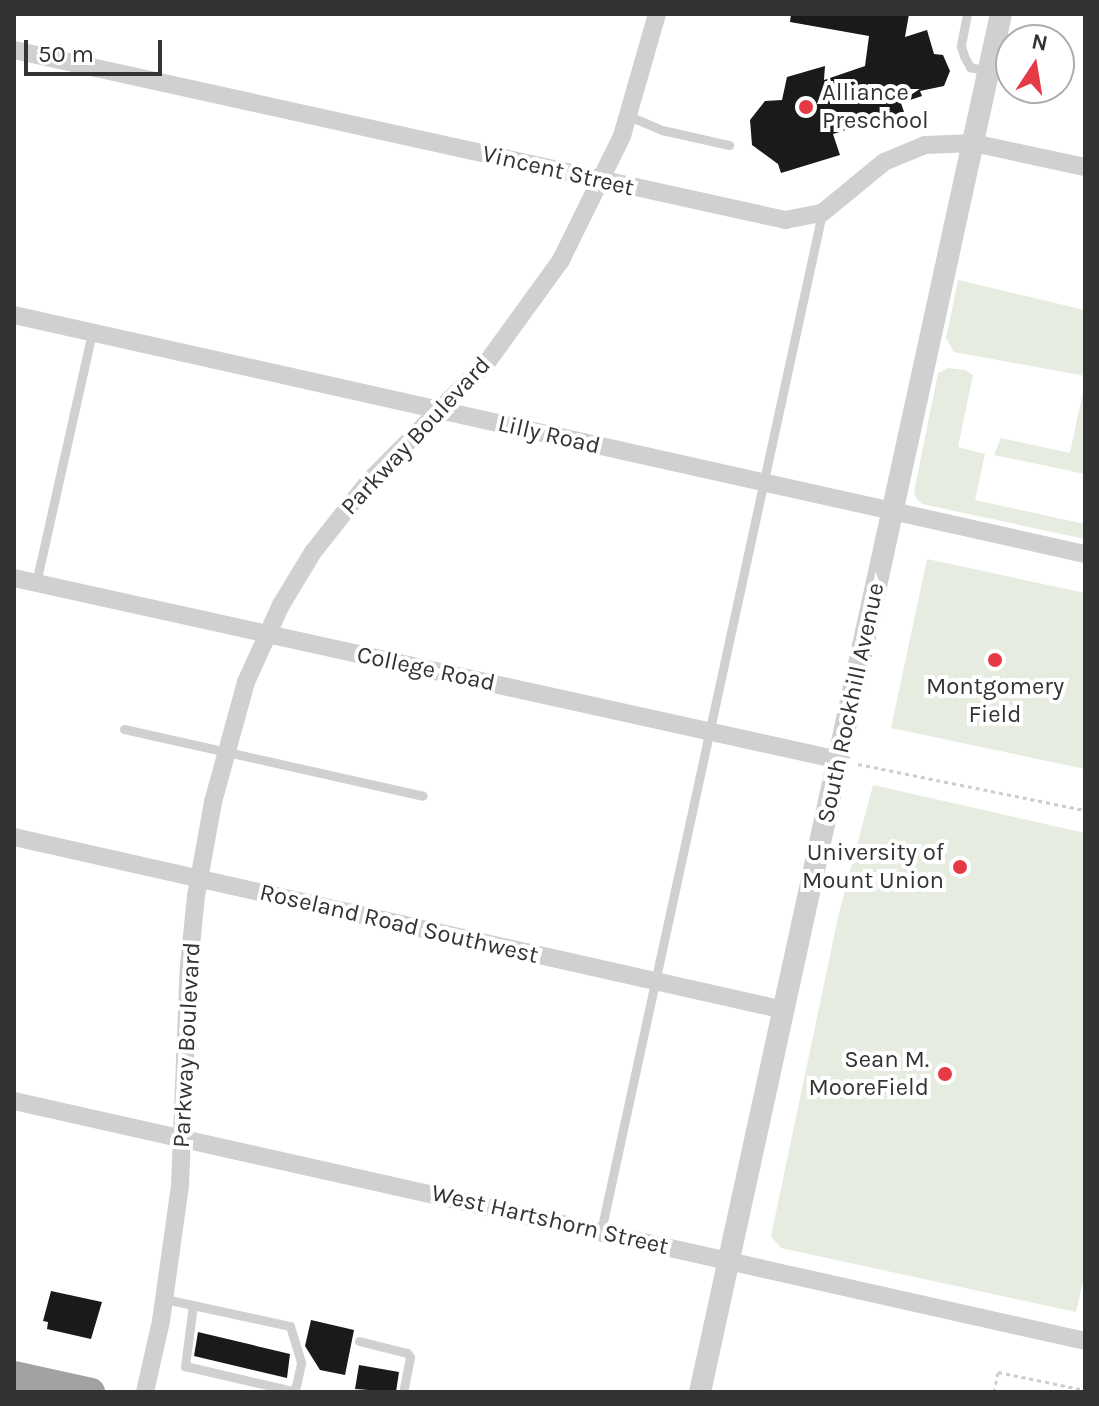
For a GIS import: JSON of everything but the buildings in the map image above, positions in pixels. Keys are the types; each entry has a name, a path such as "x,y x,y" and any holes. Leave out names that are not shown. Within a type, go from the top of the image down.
{"highway":[{"path":"14,1375 91,1392"}],"street":[{"name":"Parkway Boulevard","path":"145,1392 165,1299 184,1138 189,965 199,879 225,754 246,682 300,572 338,519 438,410 488,361 561,260 603,181 629,116 657,14"},
{"name":"South Rockhill Avenue","path":"700,1392 1001,14"},
{"name":"Vincent Street","path":"14,50 785,220 822,213 896,154 925,145 973,143 1085,167"},
{"name":"Lilly Road","path":"14,315 1085,554"},
{"name":"College Road","path":"14,578 839,760"},
{"name":"Roseland Road Southwest","path":"14,837 784,1010"},
{"name":"West Hartshorn Street","path":"14,1101 1085,1341"}],"lane":[{"path":"967,14 961,46 964,56 970,67 988,71"},
{"path":"629,116 662,130 729,145"},
{"path":"601,1231 822,213"},
{"path":"36,583 92,332"},
{"path":"124,729 423,796"},
{"path":"165,1299 193,1305 290,1326 301,1363 292,1391 185,1366 193,1305"},
{"path":"359,1341 407,1353 410,1357 403,1392"}],"path":[{"path":"839,760 1085,810"},
{"path":"994,1392 998,1372 1085,1390"}],"shaded area":[{"path":"958,280 1085,310 1085,376 954,352 946,338"},
{"path":"948,368 965,370 973,375 958,447 985,454 975,500 1085,524 1085,539 922,504 916,498 914,492 938,373"},
{"path":"1085,382 1085,474 994,455 1001,438 1070,453"},
{"name":"Montgomery Field","path":"927,559 1085,593 1085,769 891,728"},
{"name":"Sean M. MooreField","path":"873,785 1085,833 1085,1273 1076,1312 781,1248 771,1236 839,913"}],"place":[{"name":"Alliance Preschool","path":"806,107"},
{"name":"Montgomery Field","path":"995,660"},
{"name":"University of Mount Union","path":"960,867"},
{"name":"Sean M. MooreField","path":"945,1074"}]}
